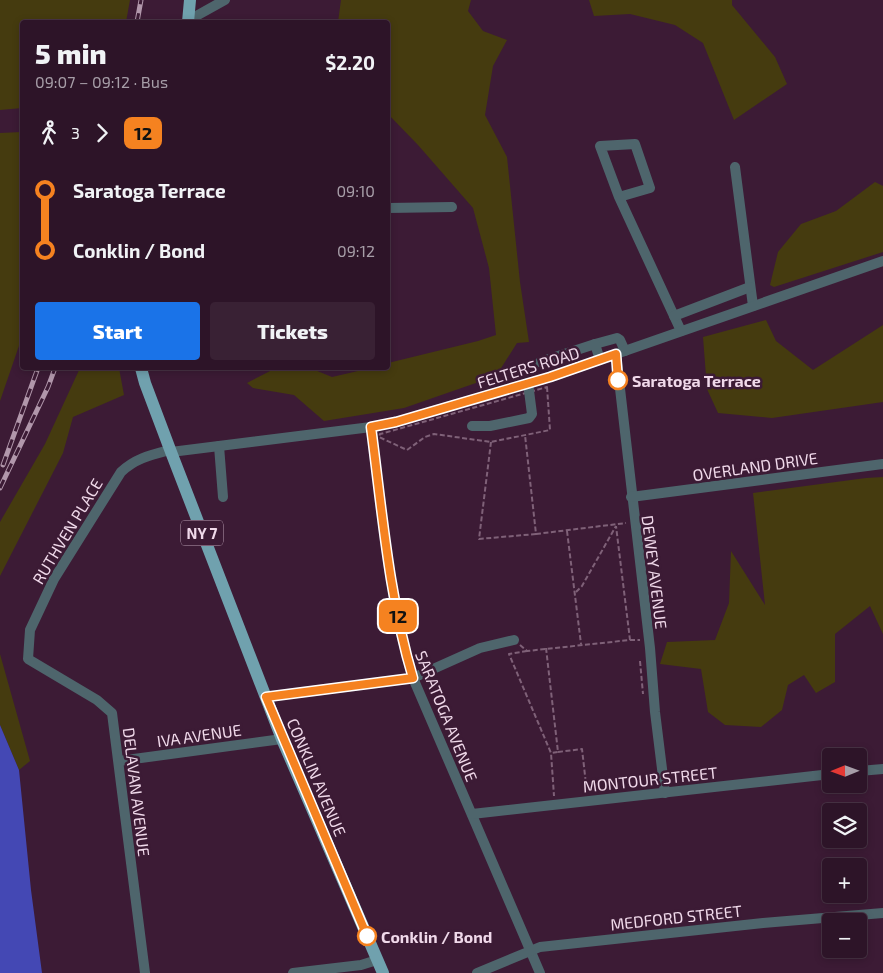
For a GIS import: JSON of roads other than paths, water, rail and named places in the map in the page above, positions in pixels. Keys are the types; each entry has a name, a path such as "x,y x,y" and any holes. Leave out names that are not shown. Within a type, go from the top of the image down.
{"main road":[{"path":"188,20 190,0"},
{"name":"CONKLIN AVENUE","path":"142,370 170,451 282,739 383,973"}],"street":[{"path":"190,20 225,0"},
{"path":"619,197 650,188 635,144 600,146 619,197 681,331"},
{"path":"736,167 753,306"},
{"path":"390,208 452,207"},
{"name":"FELTERS ROAD","path":"170,451 371,427 396,422 600,360 883,261"},
{"path":"674,316 750,287"},
{"path":"540,362 617,338 620,340 620,353"},
{"path":"595,344 600,360"},
{"name":"DEWEY AVENUE","path":"620,353 631,497 650,648 654,712 665,793"},
{"path":"472,426 490,426 529,418 532,414 528,383"},
{"name":"SARATOGA AVENUE","path":"371,427 394,595 403,646 413,678 540,973"},
{"path":"219,446 223,497"},
{"name":"RUTHVEN PLACE","path":"28,660 30,630 54,579 121,472 130,463 146,456 170,451"},
{"name":"OVERLAND DRIVE","path":"631,497 883,464"},
{"path":"266,697 413,678 480,648 514,640"},
{"name":"DELAVAN AVENUE","path":"28,660 97,700 112,713 145,973"},
{"name":"IVA AVENUE","path":"119,761 282,739"},
{"path":"868,770 883,769"},
{"name":"MONTOUR STREET","path":"472,814 822,775"},
{"name":"MEDFORD STREET","path":"478,973 540,948 754,924 883,913"},
{"path":"293,973 361,965 377,960"}],"railway":[{"path":"137,20 141,0"},
{"path":"3,465 37,370"},
{"path":"0,488 54,370"}],"place":[{"name":"Saratoga Terrace","path":"618,380"},
{"name":"Conklin / Bond","path":"367,936"}]}
